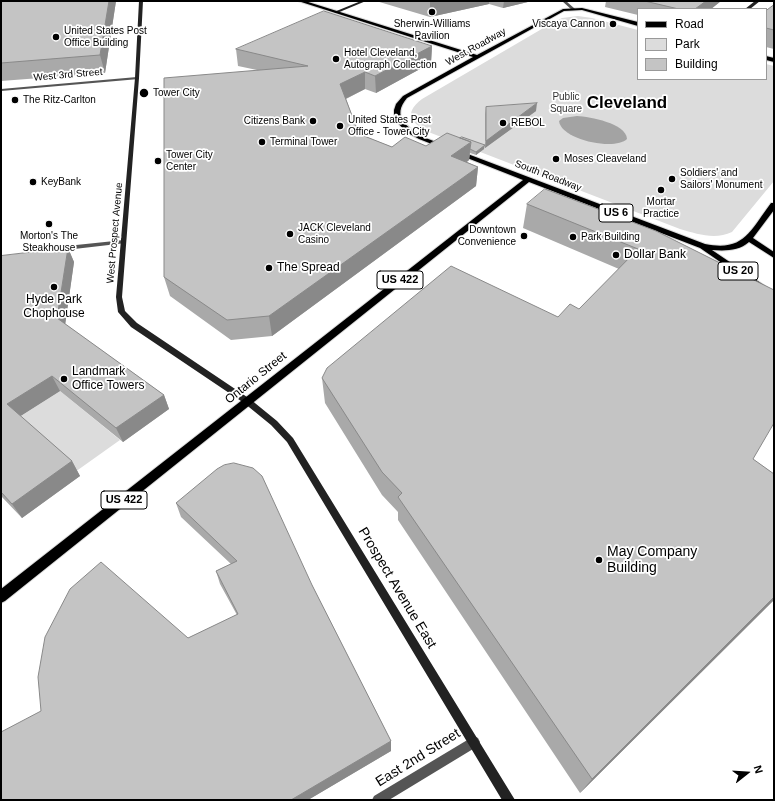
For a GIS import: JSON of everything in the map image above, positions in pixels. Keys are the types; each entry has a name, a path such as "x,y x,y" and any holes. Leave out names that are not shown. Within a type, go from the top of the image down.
{"main road":[{"path":"300,1 478,57"},
{"name":"US 6","path":"573,9 591,11 637,24"},
{"name":"West Roadway","path":"396,112 398,105 405,97 559,11 573,9"},
{"name":"South Roadway","path":"396,112 402,125 416,136 703,246"},
{"name":"Ontario Street","path":"1,598 528,179"},
{"name":"US 6","path":"703,246 718,248 734,247 745,242 774,205"},
{"name":"US 20","path":"748,238 774,256"},
{"name":"US 20","path":"703,246 774,296"}],"street":[{"name":"West Prospect Avenue","path":"141,1 137,78 119,297 122,312 127,318 183,359 247,401"},
{"path":"336,12 364,1"},
{"path":"564,1 573,9"},
{"path":"748,8 758,1"},
{"name":"West 3rd Street","path":"1,90 137,78"},
{"path":"47,251 124,242"},
{"name":"Prospect Avenue East","path":"247,401 274,423 290,440 509,800"},
{"name":"East 2nd Street","path":"378,800 474,742"}],"green space":[{"name":"Public Square","path":"578,16 592,18 637,30 637,80 767,80 767,64 774,66 774,181 732,232 719,236 713,236 680,229 431,133 424,130 412,118 412,109 422,99 562,18"},
{"path":"60,391 120,440 75,472 16,419"}],"shaded area":[{"path":"577,116 598,119 614,125 625,133 627,139 612,144 601,144 589,142 569,134 562,128 559,121 563,118"}],"building":[{"name":"United States Post Office Building","path":"1,1 109,1 100,55 1,63"},
{"path":"645,1 706,1 696,8 675,8"},
{"path":"774,5 774,30 767,28 767,10"},
{"path":"324,11 432,46 375,76 365,72 340,84 359,134 392,147 405,137 426,146 447,133 471,142 451,156 478,167 269,316 227,320 164,277 164,78 308,66 236,49"},
{"path":"537,103 486,141 486,107"},
{"path":"462,137 485,145 476,152 470,149 471,142 460,138"},
{"name":"May Company Building","path":"545,189 656,231 774,290 774,423 753,459 774,474 774,597 592,779 398,497 402,493 382,472 322,378 327,368 451,266 558,317 570,304 579,309 638,249 527,204"},
{"name":"Landmark Office Towers","path":"68,248 57,318 164,395 116,428 52,376 7,404 72,461 12,504 1,492 1,256"},
{"path":"234,463 253,468 262,476 312,585 391,741 291,800 1,800 1,732 41,711 38,677 45,637 70,589 101,562 188,638 238,614 216,571 237,561 176,503 217,469 224,465"}],"place":[{"name":"Sherwin-Williams Pavilion","path":"432,12"},
{"name":"Viscaya Cannon","path":"613,24"},
{"name":"United States Post Office Building","path":"56,37"},
{"name":"Hotel Cleveland, Autograph Collection","path":"336,59"},
{"name":"Tower City","path":"144,93"},
{"name":"The Ritz-Carlton","path":"15,100"},
{"name":"Citizens Bank","path":"313,121"},
{"name":"REBOL","path":"503,123"},
{"name":"United States Post Office - Tower City","path":"340,126"},
{"name":"Terminal Tower","path":"262,142"},
{"name":"Moses Cleaveland","path":"556,159"},
{"name":"Tower City Center","path":"158,161"},
{"name":"Soldiers' and Sailors' Monument","path":"672,179"},
{"name":"KeyBank","path":"33,182"},
{"name":"Mortar Practice","path":"661,190"},
{"name":"Morton's The Steakhouse","path":"49,224"},
{"name":"JACK Cleveland Casino","path":"290,234"},
{"name":"Downtown Convenience","path":"524,236"},
{"name":"Park Building","path":"573,237"},
{"name":"Dollar Bank","path":"616,255"},
{"name":"The Spread","path":"269,268"},
{"name":"Hyde Park Chophouse","path":"54,287"},
{"name":"Landmark Office Towers","path":"64,379"},
{"name":"May Company Building","path":"599,560"}],"district":[{"name":"Cleveland","path":"627,103"}]}
